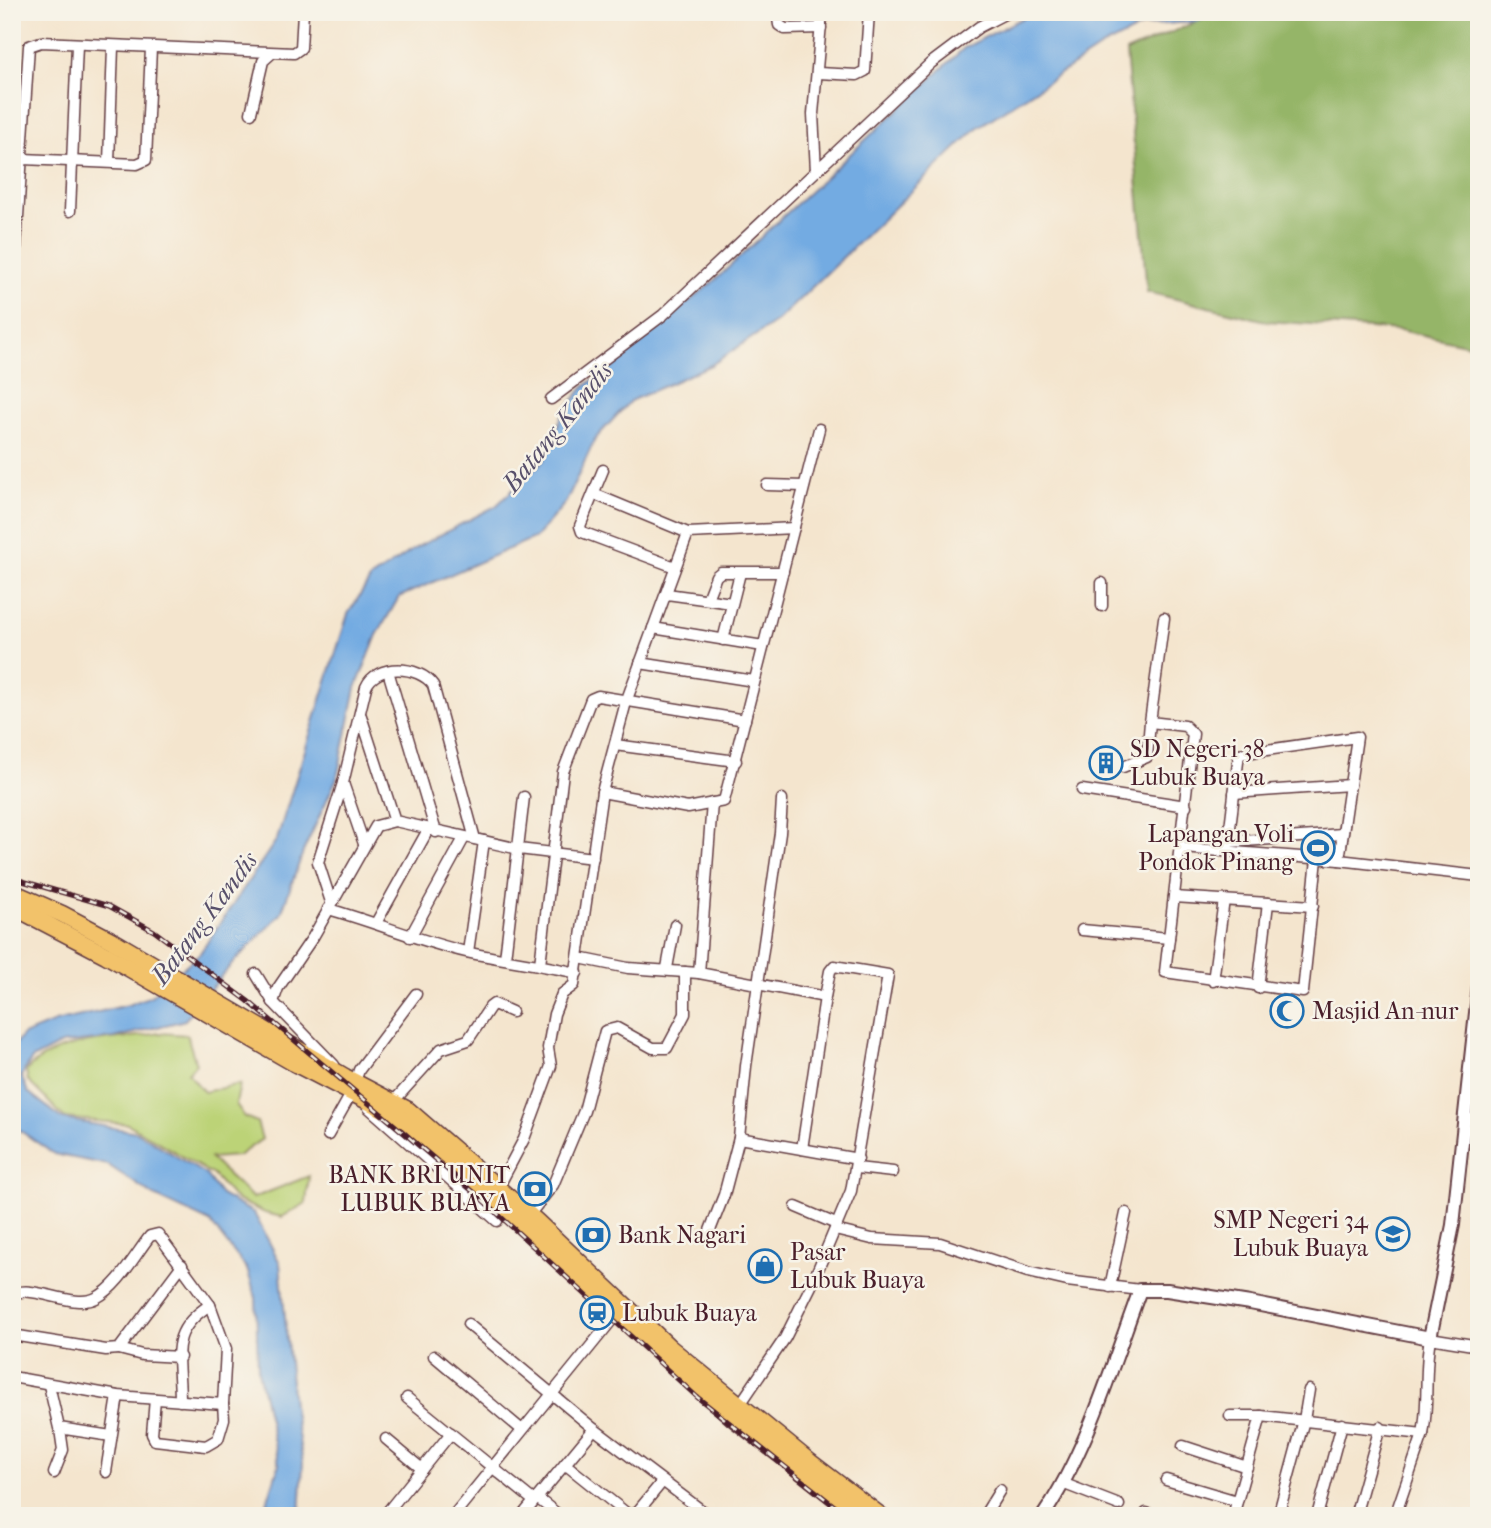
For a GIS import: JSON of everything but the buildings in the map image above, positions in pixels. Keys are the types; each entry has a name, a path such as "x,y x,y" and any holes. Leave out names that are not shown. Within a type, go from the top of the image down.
{"highway":[{"path":"12,892 62,914 162,980"},
{"path":"12,906 162,980 351,1087 408,1122 531,1222"},
{"path":"351,1087 393,1102 423,1120 498,1188 616,1315 732,1417 858,1516"},
{"path":"549,1243 739,1406 881,1516"}],"street":[{"path":"12,254 16,183 23,159 17,145 26,51 33,43 294,53 299,50 303,12"},
{"path":"777,12 779,25 785,29 821,28"},
{"path":"816,171 813,130 822,12"},
{"path":"818,73 857,75 865,71 869,12"},
{"path":"551,399 663,315 939,56 979,27 1007,12"},
{"path":"70,211 77,45"},
{"path":"109,162 113,47"},
{"path":"23,159 137,164 148,157 151,48"},
{"path":"251,113 263,61 272,53"},
{"path":"603,792 688,808 724,801 819,429"},
{"path":"603,470 580,526 582,532 675,567"},
{"path":"767,485 804,486"},
{"path":"594,494 688,533 794,528"},
{"path":"498,1188 521,1146 551,1066 548,1048 554,1014 562,994 574,985 577,972 603,792 626,702 688,533"},
{"path":"707,599 717,574 783,572"},
{"path":"723,640 740,573"},
{"path":"1102,583 1102,606"},
{"path":"667,594 732,603"},
{"path":"1123,767 1147,757 1164,618"},
{"path":"653,628 764,646"},
{"path":"640,663 754,681"},
{"path":"376,923 432,831 388,670"},
{"path":"329,906 318,862 343,783 369,681 376,674 388,670 410,671 428,679 433,685 474,839 468,952"},
{"path":"540,964 563,772 589,703 595,696 745,720"},
{"path":"361,716 395,821"},
{"path":"1150,722 1185,726 1193,733 1182,848 1165,972 1258,988 1303,992 1317,859"},
{"path":"1228,847 1239,754 1357,737 1339,860"},
{"path":"615,745 736,761"},
{"path":"343,783 364,845"},
{"path":"1234,793 1349,785"},
{"path":"1082,790 1186,806"},
{"path":"505,958 524,797"},
{"path":"707,1238 722,1202 739,1138 782,800"},
{"path":"699,973 712,803"},
{"path":"273,1002 278,988 376,826 395,821 519,849 593,858"},
{"path":"1182,848 1228,847 1342,834"},
{"path":"410,937 474,839"},
{"path":"1228,847 1479,876"},
{"path":"1174,897 1313,906"},
{"path":"1213,981 1224,900"},
{"path":"1258,988 1268,903"},
{"path":"329,906 410,937 468,952 577,972"},
{"path":"667,968 675,925"},
{"path":"1082,930 1169,938"},
{"path":"579,958 628,968 667,968 699,973 825,997"},
{"path":"739,1406 785,1338 852,1191 888,975 834,965 830,971 802,1149"},
{"path":"531,1222 553,1185 584,1111 605,1031 617,1028 653,1048 667,1048 685,1014 685,972"},
{"path":"256,974 273,1002 351,1087 497,1221"},
{"path":"1395,1516 1423,1434 1427,1410 1424,1367 1472,1119 1479,985"},
{"path":"328,1135 351,1087 416,994"},
{"path":"393,1102 441,1049 468,1040 494,1004 512,1013"},
{"path":"739,1138 802,1149 893,1172"},
{"path":"796,1207 835,1227 872,1239 940,1243 1028,1272 1110,1287 1167,1290 1250,1303 1479,1346"},
{"path":"1110,1287 1126,1213"},
{"path":"12,1297 23,1291 78,1302 98,1298 154,1233 160,1236 210,1305 226,1349 224,1419 218,1439 206,1446 155,1440 152,1434 155,1399"},
{"path":"120,1349 182,1265"},
{"path":"1043,1516 1062,1483 1098,1401 1140,1290"},
{"path":"180,1401 180,1357 177,1346 179,1335 195,1314 210,1305"},
{"path":"453,1516 616,1315"},
{"path":"468,1324 594,1429 704,1514"},
{"path":"12,1335 102,1349 120,1349 142,1355 180,1357"},
{"path":"102,1349 114,1341 126,1339"},
{"path":"434,1356 522,1430"},
{"path":"12,1377 118,1396 223,1404"},
{"path":"49,1385 63,1450 54,1473"},
{"path":"1280,1515 1309,1390"},
{"path":"106,1472 118,1396"},
{"path":"407,1398 492,1468 560,1516"},
{"path":"1230,1416 1261,1416 1380,1427 1423,1434"},
{"path":"1233,1516 1261,1416"},
{"path":"1317,1516 1342,1424"},
{"path":"1355,1516 1380,1427"},
{"path":"60,1429 111,1436"},
{"path":"522,1516 594,1429"},
{"path":"384,1516 451,1433"},
{"path":"386,1439 422,1469"},
{"path":"1183,1446 1247,1467"},
{"path":"565,1464 632,1516 662,1482"},
{"path":"1166,1480 1237,1501"},
{"path":"1062,1483 1119,1505"},
{"path":"984,1516 1000,1490"}],"green space":[{"path":"1219,12 1479,12 1479,347 1400,330 1266,321 1147,292 1126,52"},
{"path":"160,1033 187,1035 196,1064 188,1073 204,1092 240,1084 236,1104 245,1117 257,1122 262,1139 238,1156 210,1158 253,1198 309,1176 306,1203 282,1217 265,1213 235,1199 213,1175 128,1124 65,1118 28,1081 26,1071 54,1052 89,1042"}],"water":[{"path":"1034,12 1212,12 1199,21 1143,26 1101,47 977,128 777,321 711,365 630,401 595,439 566,502 536,537 399,597 377,635 356,688 337,778 303,852 281,914 232,964 185,1020 114,1038 61,1044 32,1059 21,1076 28,1092 63,1119 137,1132 206,1175 221,1195 254,1213 280,1263 293,1405 303,1463 300,1516 263,1516 279,1464 258,1371 256,1298 247,1269 210,1222 154,1196 108,1165 54,1154 12,1125 12,1047 23,1035 55,1022 128,1005 151,996 200,953 277,839 348,614 371,578 417,547 496,506 544,460 563,413 583,388 714,281 964,48"}],"railway":[{"path":"12,878 109,906 154,931 248,1001 476,1194 697,1397 847,1516"}],"place":[{"name":"SD Negeri 38 Lubuk Buaya","path":"1106,763"},
{"name":"Lapangan Voli Pondok Pinang","path":"1318,848"},
{"name":"Masjid An-nur","path":"1287,1011"},
{"name":"BANK BRI UNIT LUBUK BUAYA","path":"535,1189"},
{"name":"SMP Negeri 34 Lubuk Buaya","path":"1393,1234"},
{"name":"Bank Nagari","path":"593,1235"},
{"name":"Pasar Lubuk Buaya","path":"765,1266"},
{"name":"Lubuk Buaya","path":"597,1313"}],"water label":[{"name":"Batang Kandis","path":"557,427"},
{"name":"Batang Kandis","path":"204,918"}]}
